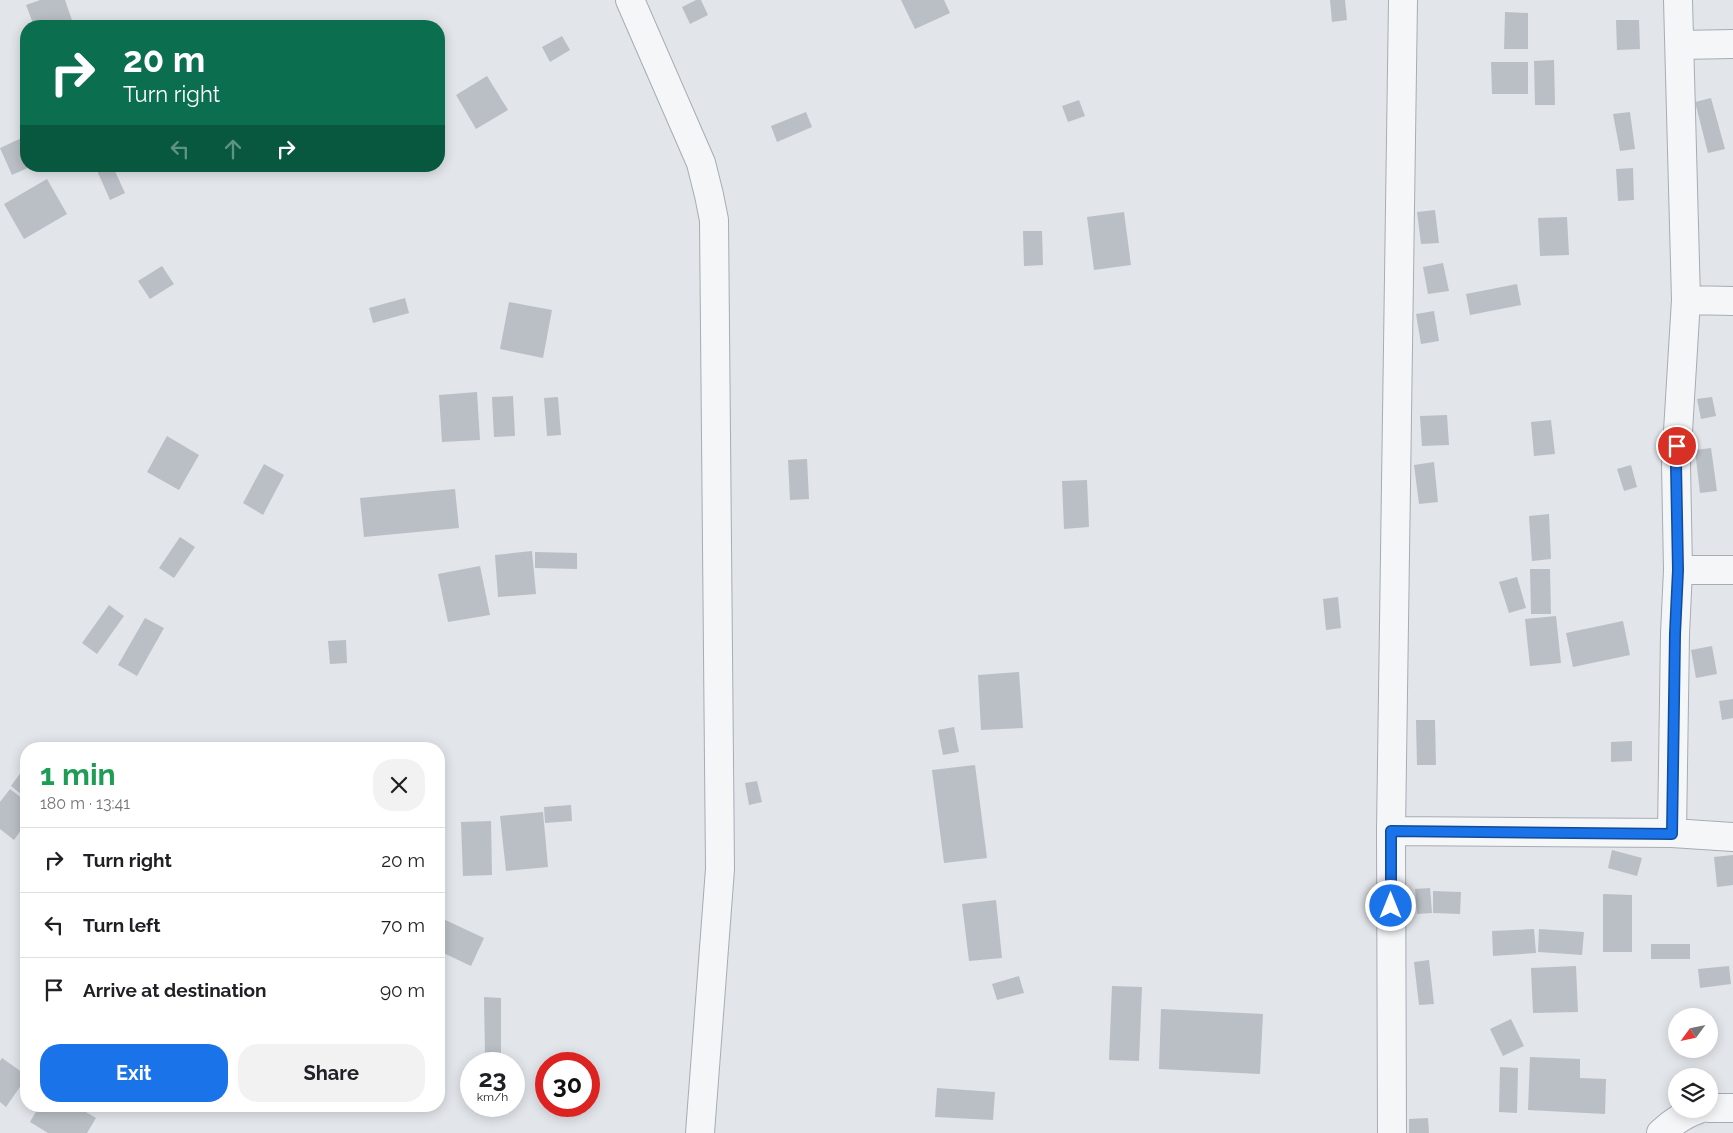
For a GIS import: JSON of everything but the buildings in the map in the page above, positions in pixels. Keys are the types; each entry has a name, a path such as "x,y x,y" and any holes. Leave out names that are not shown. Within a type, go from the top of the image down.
{"street":[{"path":"630,0 701,163 714,220 720,870 700,1133"},
{"path":"1392,1133 1391,831 1403,0"},
{"path":"1672,834 1675,634 1678,570 1676,464 1686,300 1678,0"},
{"path":"1680,45 1733,44"},
{"path":"1686,300 1733,301"},
{"path":"1678,570 1733,570"},
{"path":"1391,831 1672,834 1733,837"},
{"path":"1718,1108 1733,1108"},
{"path":"1661,1133 1679,1118"}],"route":[{"path":"1391,906 1391,831 1672,834 1675,634 1678,570 1677,446"}]}
